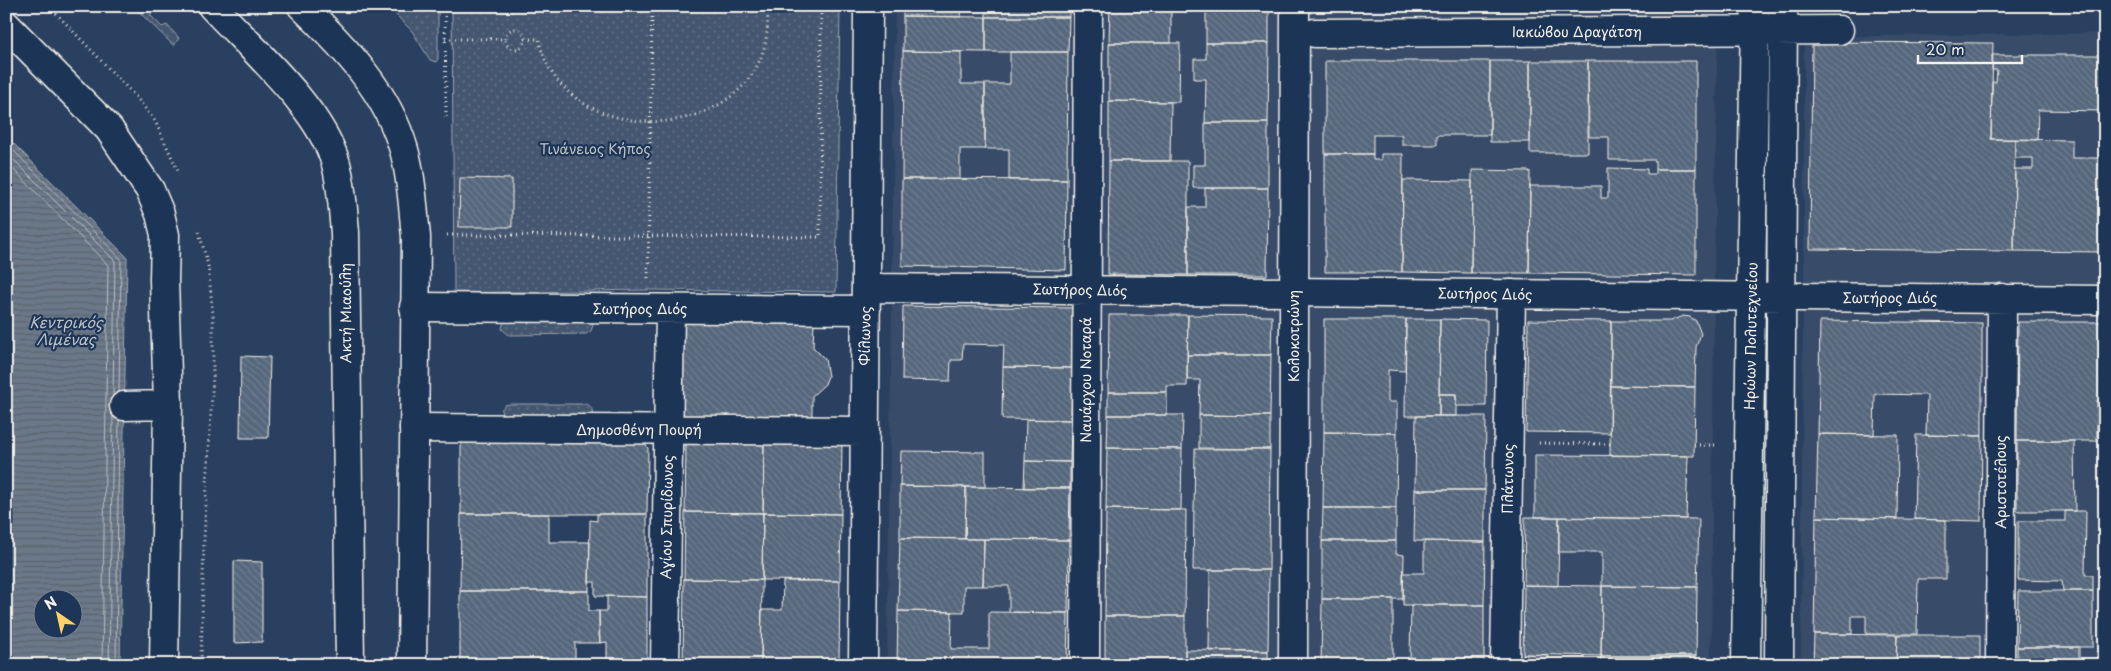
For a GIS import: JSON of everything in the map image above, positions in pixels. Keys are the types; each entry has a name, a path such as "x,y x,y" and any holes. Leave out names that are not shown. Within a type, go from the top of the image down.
{"street":[{"name":"Ακτή Μιαούλη","path":"212,6 300,100 324,134 336,164 345,233 350,665"},
{"path":"302,6 351,57 379,92 402,143 412,192 416,237 412,665"},
{"name":"Φίλωνος","path":"863,665 868,6"},
{"name":"Ναυάρχου Νοταρά","path":"1085,665 1088,6"},
{"name":"Κολοκοτρώνη","path":"1293,665 1295,6"},
{"name":"Ιακώβου Δραγάτση","path":"1315,33 1755,19 1783,19 1840,30"},
{"name":"Ηρώων Πολυτεχνείου","path":"1746,665 1755,19"},
{"path":"1779,665 1783,19"},
{"path":"8,30 109,129 150,190 160,214 165,236 164,280 168,405 164,665"},
{"name":"Σωτήρος Διός","path":"414,308 659,309 1087,290 2105,300"},
{"name":"Πλάτωνος","path":"1506,665 1511,294"},
{"name":"Αριστοτέλους","path":"2000,665 2002,298"},
{"name":"Αγίου Σπυρίδωνος","path":"659,309 668,430 664,665"},
{"path":"124,406 168,405"},
{"name":"Δημοσθένη Πουρή","path":"414,428 865,431"}],"path":[{"path":"445,6 446,119"},
{"path":"652,6 648,236 659,309"},
{"path":"526,39 539,39 546,63 554,78 581,102 598,112 616,119 651,122 689,118 706,112 738,90 759,62 768,22 768,6"},
{"path":"447,234 820,237 821,6"},
{"path":"514,29 522,32 526,39 522,46 515,49 508,46 505,39 508,32 514,29"},
{"path":"445,39 505,39"},
{"path":"1509,443 1610,444"}],"shaded area":[{"path":"895,6 1718,6 1714,287 892,277"},
{"path":"2105,33 2105,293 1804,293 1804,37"},
{"path":"1803,296 2105,303 2105,665 1801,665"},
{"path":"892,300 1499,308 1495,665 887,665"},
{"path":"1520,309 1714,309 1711,665 1515,665"}],"green space":[{"path":"133,6 148,6 153,12 150,15 162,27 167,25 179,38 174,46"},
{"path":"387,6 438,6 438,59 436,62 430,60 412,31"},
{"name":"Τινάνειος Κήπος","path":"452,6 840,6 836,292 648,290 454,293"},
{"path":"504,320 591,320 593,325 591,331 586,334 509,335 502,329"},
{"path":"586,404 592,409 592,416 503,418 501,410 505,405"}],"water":[{"name":"Κεντρικός Λιμένας","path":"6,136 127,257 120,665 6,665"}],"building":[{"path":"903,6 962,6 961,17 903,16"},
{"path":"986,6 1069,6 1069,17 986,17"},
{"path":"1110,6 1171,6 1171,43 1109,43"},
{"path":"1206,6 1269,6 1269,43 1206,43"},
{"path":"903,16 986,17 986,52 903,51"},
{"path":"986,17 1069,17 1068,52 986,52"},
{"path":"1812,42 1993,43 1991,139 2015,139 2014,251 1810,249"},
{"path":"1109,43 1180,43 1179,102 1109,101"},
{"path":"1206,43 1269,43 1268,123 1205,123 1206,79 1194,79 1194,59 1206,59"},
{"path":"903,51 961,52 961,84 985,84 985,149 960,149 960,179 902,179"},
{"path":"1010,52 1068,52 1067,180 1009,180 1009,149 985,149 985,84 1010,84"},
{"path":"1992,55 2105,55 2105,111 2038,110 2037,140 1991,139 1992,82 1996,82 1997,70 1992,70"},
{"path":"1325,61 1490,61 1490,135 1437,135 1437,145 1402,145 1402,135 1373,135 1373,154 1325,154"},
{"path":"1490,61 1530,61 1530,142 1490,142"},
{"path":"1530,61 1588,61 1588,153 1530,153"},
{"path":"1588,61 1696,61 1696,169 1655,169 1655,160 1609,160 1609,137 1589,137"},
{"path":"1109,101 1171,102 1170,161 1109,161"},
{"path":"1205,123 1268,123 1268,188 1193,188 1193,165 1205,165"},
{"path":"2015,139 2072,140 2072,158 2105,158 2105,252 2014,251 2015,169 2033,169 2033,158 2015,158"},
{"path":"1325,154 1373,154 1373,160 1381,160 1381,154 1403,154 1402,272 1325,272"},
{"path":"1109,161 1188,161 1188,275 1108,274"},
{"path":"1608,168 1647,169 1647,174 1655,174 1655,169 1696,169 1696,275 1529,273 1530,186 1601,186 1601,198 1608,198"},
{"path":"1472,170 1530,171 1529,273 1471,273"},
{"path":"460,178 512,179 512,227 459,227"},
{"path":"902,179 1067,180 1066,270 902,266"},
{"path":"1403,180 1472,181 1471,273 1402,272"},
{"path":"1205,188 1268,188 1267,275 1188,275 1188,207 1205,207"},
{"path":"903,306 1073,308 1072,368 1003,367 1004,345 963,344 962,360 951,360 950,381 902,380"},
{"path":"1109,315 1188,315 1187,386 1167,386 1167,392 1108,392"},
{"path":"1188,315 1272,316 1271,355 1187,355"},
{"path":"1683,316 1690,317 1696,321 1701,334 1696,347 1695,387 1611,386 1611,321 1670,321"},
{"path":"679,318 814,323 813,347 825,359 828,376 825,384 812,396 812,419 677,420"},
{"path":"1324,319 1406,319 1405,371 1388,370 1388,402 1397,402 1397,433 1324,432"},
{"path":"1406,319 1440,319 1439,416 1405,416"},
{"path":"1440,319 1487,320 1486,406 1456,406 1456,394 1439,394"},
{"path":"1528,320 1611,321 1610,433 1526,432"},
{"path":"1820,321 1982,323 1982,436 1926,435 1927,395 1875,394 1874,435 1818,434"},
{"path":"2018,322 2104,322 2104,401 2097,401 2097,441 2017,441"},
{"path":"1187,355 1271,355 1270,416 1199,415 1200,380 1187,380"},
{"path":"241,356 270,357 268,438 240,438"},
{"path":"1003,367 1072,368 1071,420 1002,419"},
{"path":"1611,386 1695,387 1694,456 1610,455"},
{"path":"1108,392 1167,392 1167,415 1108,415"},
{"path":"1439,394 1456,394 1456,416 1439,416"},
{"path":"1108,415 1183,415 1182,449 1107,448"},
{"path":"1199,415 1270,416 1270,449 1199,448"},
{"path":"1416,416 1486,416 1485,490 1415,490"},
{"path":"1026,419 1071,420 1070,462 1025,461"},
{"path":"1324,432 1397,433 1396,508 1323,508"},
{"path":"1818,434 1898,435 1897,519 1816,517"},
{"path":"1916,435 1982,436 1981,521 1914,519"},
{"path":"2017,441 2074,441 2075,511 2017,511"},
{"path":"465,442 644,442 648,448 647,514 461,514 461,444"},
{"path":"686,444 764,444 763,513 685,512"},
{"path":"764,444 842,444 841,514 763,513"},
{"path":"1107,448 1182,449 1181,510 1106,509"},
{"path":"1195,449 1270,449 1269,570 1193,570"},
{"path":"901,451 985,452 985,487 900,486"},
{"path":"1535,455 1688,456 1686,519 1535,517"},
{"path":"1025,461 1070,462 1070,488 1024,488"},
{"path":"900,486 966,487 965,539 900,538"},
{"path":"966,487 1070,488 1069,540 965,539"},
{"path":"1415,490 1485,490 1485,542 1414,541"},
{"path":"1323,508 1396,508 1396,541 1322,541"},
{"path":"1106,509 1186,510 1185,616 1105,616"},
{"path":"2065,511 2086,511 2085,575 2093,575 2093,591 2063,591 2062,581 2018,580 2018,521 2065,521"},
{"path":"685,512 763,513 762,580 684,579"},
{"path":"763,513 841,514 840,581 762,580"},
{"path":"461,514 549,514 549,542 590,542 589,591 460,591"},
{"path":"597,514 647,514 647,597 595,596 595,582 589,582 590,520 597,521"},
{"path":"1525,517 1559,517 1558,586 1524,585"},
{"path":"1559,517 1699,519 1697,587 1602,586 1602,552 1559,552"},
{"path":"1816,517 1946,520 1946,579 1918,579 1917,634 1866,634 1866,616 1852,616 1852,634 1814,634"},
{"path":"900,538 984,539 983,586 964,586 964,612 898,611"},
{"path":"984,539 1069,540 1068,613 1009,612 1009,586 983,586"},
{"path":"1322,541 1396,541 1396,554 1404,555 1403,599 1322,599"},
{"path":"1424,541 1485,542 1484,605 1403,605 1403,573 1424,573"},
{"path":"234,561 262,562 262,642 234,643"},
{"path":"1210,570 1269,570 1268,651 1209,651"},
{"path":"684,579 762,580 761,661 740,661 740,665 683,665"},
{"path":"783,581 840,581 839,665 761,665 762,610 782,610"},
{"path":"1524,585 1602,586 1601,656 1523,654"},
{"path":"1602,586 1697,587 1696,656 1601,656"},
{"path":"460,591 589,591 589,611 599,611 600,643 575,643 575,665 460,665"},
{"path":"2018,591 2093,591 2093,647 2017,647"},
{"path":"607,596 647,597 647,665 607,665 607,642 600,643 599,611 607,611"},
{"path":"1322,599 1393,599 1393,665 1321,665"},
{"path":"1411,605 1484,605 1484,659 1410,658"},
{"path":"898,611 952,612 951,649 989,649 989,612 1068,613 1067,665 897,665"},
{"path":"1105,616 1185,616 1185,665 1105,665"},
{"path":"1814,634 1897,635 1896,665 1813,665"},
{"path":"1897,635 1980,635 1980,665 1896,665"},
{"path":"2017,647 2079,647 2079,665 2017,665"},
{"path":"1185,650 1268,651 1268,665 1185,665"},
{"path":"1523,654 1548,655 1548,665 1523,665"},
{"path":"1601,656 1696,656 1696,665 1600,665"},
{"path":"1419,658 1484,659 1484,665 1419,665"}]}
